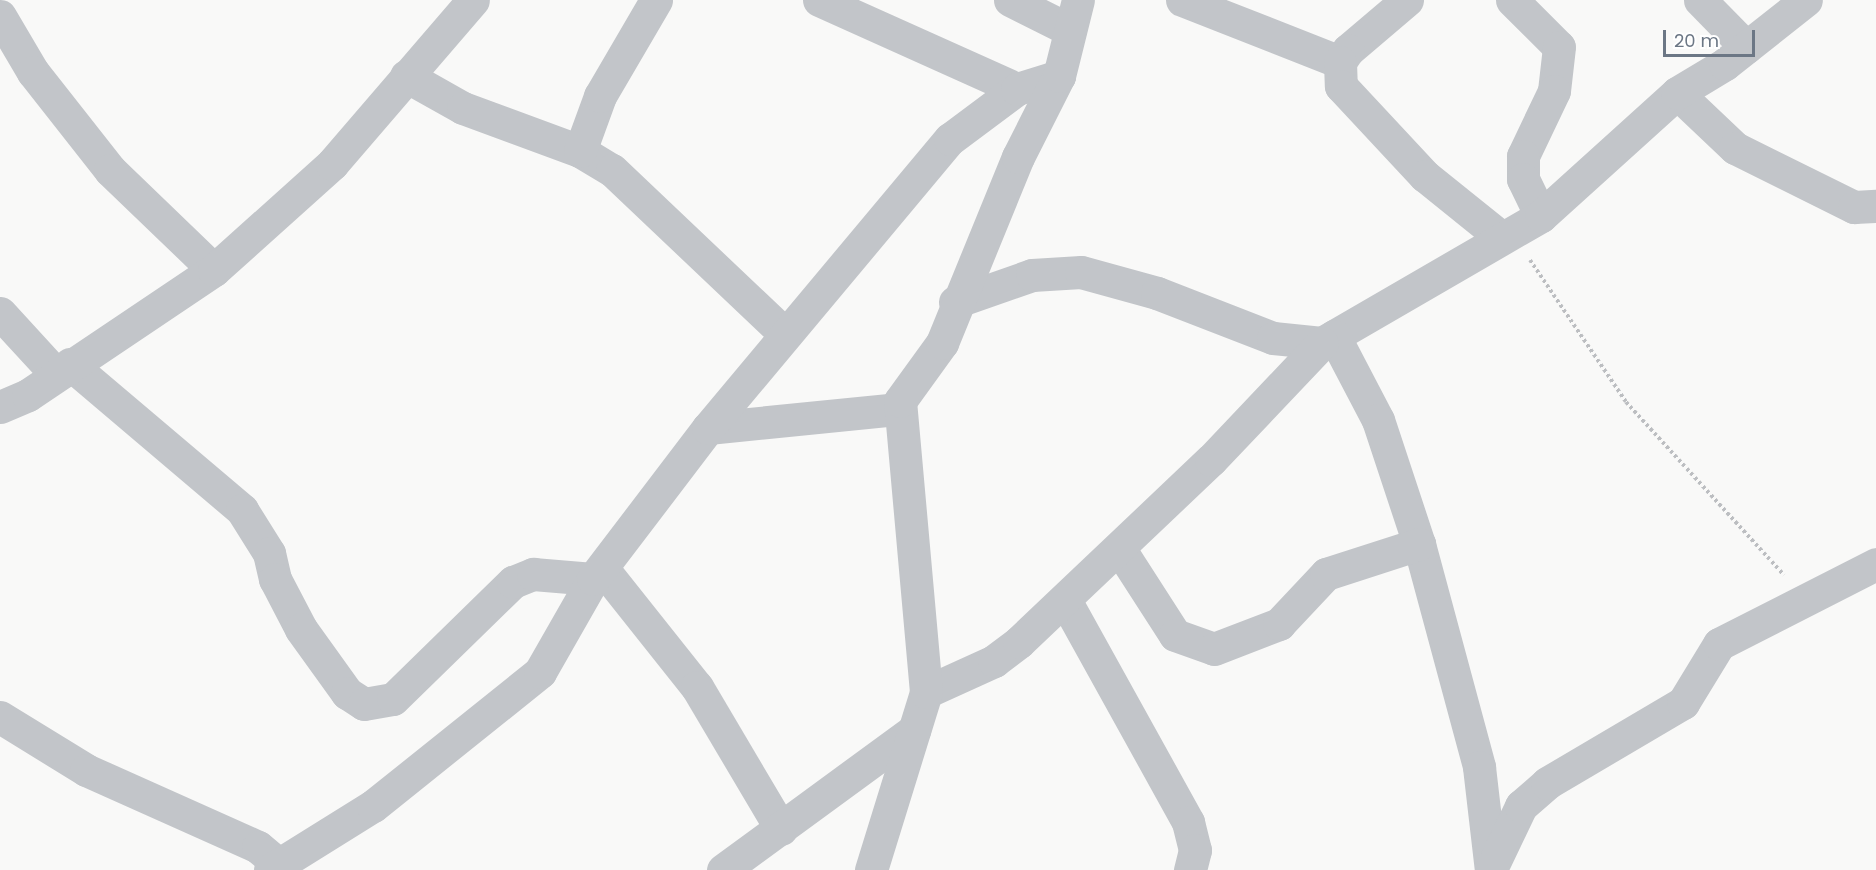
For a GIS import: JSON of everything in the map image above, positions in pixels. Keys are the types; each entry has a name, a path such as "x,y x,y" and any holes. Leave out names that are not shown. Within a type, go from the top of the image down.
{"street":[{"path":"0,407 28,395 62,368 214,270 332,164 473,0"},
{"path":"580,151 600,96 656,0"},
{"path":"819,0 1017,89"},
{"path":"871,870 926,692 918,563 899,410 907,388 942,344 955,302 1059,76 1074,15 1010,0"},
{"path":"1182,0 1340,62"},
{"path":"1407,0 1340,62 1341,86 1381,132 1519,228"},
{"path":"1512,0 1559,47 1554,91 1523,156 1519,228"},
{"path":"1700,0 1746,47"},
{"path":"926,692 994,661 1065,600 1328,339 1519,228 1677,93 1746,47 1806,0"},
{"path":"0,16 33,72 110,170 214,270"},
{"path":"406,76 463,108 580,151 612,170 785,334"},
{"path":"0,717 86,770 258,847 277,868 373,806 517,694 540,672 598,574 708,428 950,139 1017,89 1059,76"},
{"path":"1677,93 1735,148 1854,207 1876,206"},
{"path":"955,302 1032,275 1082,272 1157,293 1273,338 1328,339"},
{"path":"0,313 62,368 242,510 269,553 275,579 301,629 347,693 364,704 393,699 513,582 533,574 598,574 697,687 781,829"},
{"path":"1328,339 1378,420 1419,544 1479,767 1491,870"},
{"path":"708,428 899,410"},
{"path":"1119,548 1175,635 1214,649 1279,624 1326,574 1419,544"},
{"path":"1491,870 1521,806 1547,783 1683,703 1719,644 1876,564"},
{"path":"1065,600 1188,822 1195,850 1190,870"},
{"path":"723,870 914,729"}],"path":[{"path":"1519,228 1541,281 1626,402 1716,506 1807,598"}]}
